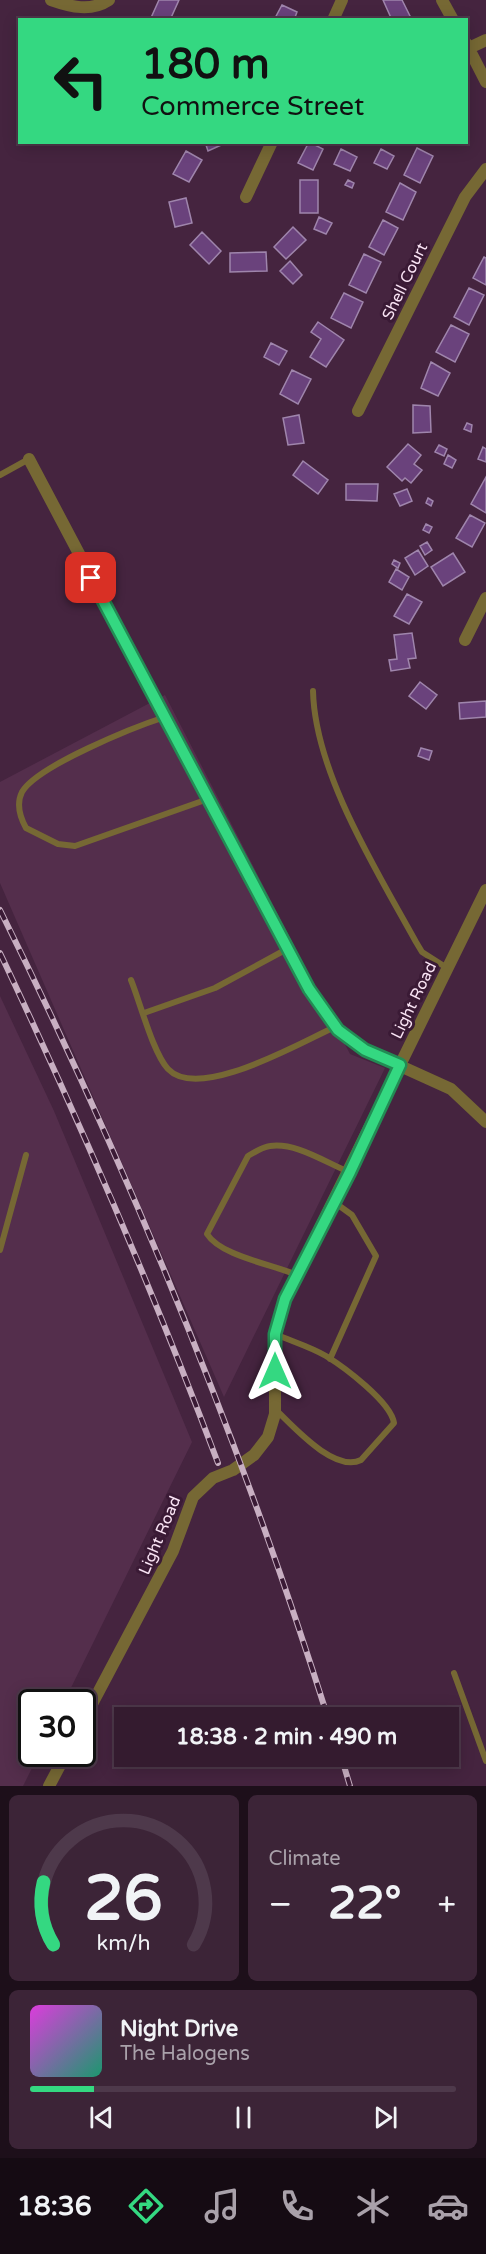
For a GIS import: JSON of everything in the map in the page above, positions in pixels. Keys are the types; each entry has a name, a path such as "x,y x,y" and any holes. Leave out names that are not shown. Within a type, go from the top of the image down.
{"street":[{"path":"51,0 74,7 98,8 109,0"},
{"path":"334,18 342,0"},
{"path":"442,0 452,18"},
{"path":"486,40 468,46 486,82"},
{"path":"246,197 271,144"},
{"name":"Shell Court","path":"358,411 465,197 486,169"},
{"path":"29,459 287,949 309,989 335,1027 365,1050 452,1089 486,1122"},
{"path":"465,640 486,598"},
{"name":"Light Road","path":"96,1697 173,1551 193,1497 213,1478 233,1470 254,1455 268,1437 275,1409 275,1334 285,1299 350,1172 486,890"},
{"path":"49,1786 59,1767"}],"lane":[{"path":"0,475 29,459"},
{"path":"313,691 314,716 319,741 352,820 416,942 427,956 448,968"},
{"path":"165,717 123,731 61,764 30,784 23,791 19,801 26,828 58,844 75,846 208,799"},
{"path":"144,1013 215,988 287,949"},
{"path":"131,980 160,1059 177,1077 189,1080 246,1068 335,1027"},
{"path":"297,1275 272,1264 236,1255 213,1244 207,1234 248,1156 260,1149 271,1146 295,1149 350,1172"},
{"path":"0,1250 26,1155"},
{"path":"330,1359 376,1256 352,1215 334,1202"},
{"path":"275,1334 330,1359 382,1400 394,1419 394,1426 361,1460 355,1463 336,1460 310,1443 275,1409"},
{"path":"454,1673 486,1761"}],"shaded area":[{"path":"165,695 350,1054 385,1068 224,1397 0,883 0,782"},
{"path":"0,996 54,1111 192,1442 70,1689 18,1689 18,1767 32,1767 23,1786 0,1786"}],"building":[{"path":"159,0 179,0 171,18 151,18"},
{"path":"383,0 402,0 411,18 391,18"},
{"path":"282,5 297,12 295,18 275,18"},
{"path":"206,144 224,144 208,151"},
{"path":"308,144 323,149 313,170 298,163"},
{"path":"417,148 433,156 420,183 404,175"},
{"path":"341,149 357,157 350,171 334,164"},
{"path":"381,149 394,156 387,169 374,163"},
{"path":"186,151 202,160 189,182 173,174"},
{"path":"300,180 318,180 318,213 300,213"},
{"path":"348,180 354,183 352,188 345,185"},
{"path":"400,183 416,192 403,220 386,212"},
{"path":"186,198 192,223 175,227 169,202"},
{"path":"319,217 332,223 326,234 314,229"},
{"path":"383,220 398,228 384,255 369,247"},
{"path":"293,227 306,240 286,259 274,247"},
{"path":"202,232 221,251 209,264 190,245"},
{"path":"266,252 267,271 230,272 230,253"},
{"path":"364,254 381,262 366,293 349,285"},
{"path":"484,257 486,258 486,285 473,278"},
{"path":"290,261 302,275 293,284 280,271"},
{"path":"469,288 484,295 469,325 454,317"},
{"path":"344,293 363,302 351,328 331,318"},
{"path":"318,322 344,340 326,367 310,357 321,339 311,332"},
{"path":"451,325 469,334 455,362 436,352"},
{"path":"271,343 287,351 279,365 264,357"},
{"path":"431,362 450,373 438,396 421,388"},
{"path":"292,370 311,379 298,404 280,394"},
{"path":"413,405 430,406 431,432 413,433"},
{"path":"299,415 304,443 288,445 283,418"},
{"path":"467,423 472,425 471,432 464,429"},
{"path":"408,444 421,455 414,464 422,470 411,483 405,478 402,481 387,467"},
{"path":"439,445 447,449 444,456 435,452"},
{"path":"483,447 486,449 486,462 478,459"},
{"path":"448,455 456,460 452,468 444,464"},
{"path":"303,461 328,480 318,494 293,475"},
{"path":"486,477 486,513 471,504"},
{"path":"346,484 378,484 377,501 346,500"},
{"path":"407,489 412,501 400,506 394,494"},
{"path":"428,498 433,501 431,506 426,503"},
{"path":"470,515 485,523 472,547 456,538"},
{"path":"426,524 432,527 429,533 423,530"},
{"path":"427,542 432,550 425,555 420,546"},
{"path":"418,550 428,566 415,575 405,558"},
{"path":"453,553 465,572 443,586 431,567"},
{"path":"394,560 400,563 398,568 392,564"},
{"path":"396,569 409,577 402,590 389,582"},
{"path":"407,594 422,602 409,624 394,616"},
{"path":"412,633 416,658 408,659 410,668 391,671 389,660 397,659 394,635"},
{"path":"420,682 437,695 426,709 409,696"},
{"path":"486,701 486,717 460,719 459,703"},
{"path":"421,748 432,751 429,760 418,756"}],"railway":[{"path":"0,910 93,1106 179,1307 258,1512 324,1707"},
{"path":"0,953 114,1206 168,1334 218,1463"},
{"path":"344,1767 350,1786"}],"route":[{"path":"91,578 309,989 338,1030 365,1050 400,1065 350,1172 285,1299 275,1334 275,1371"}]}
